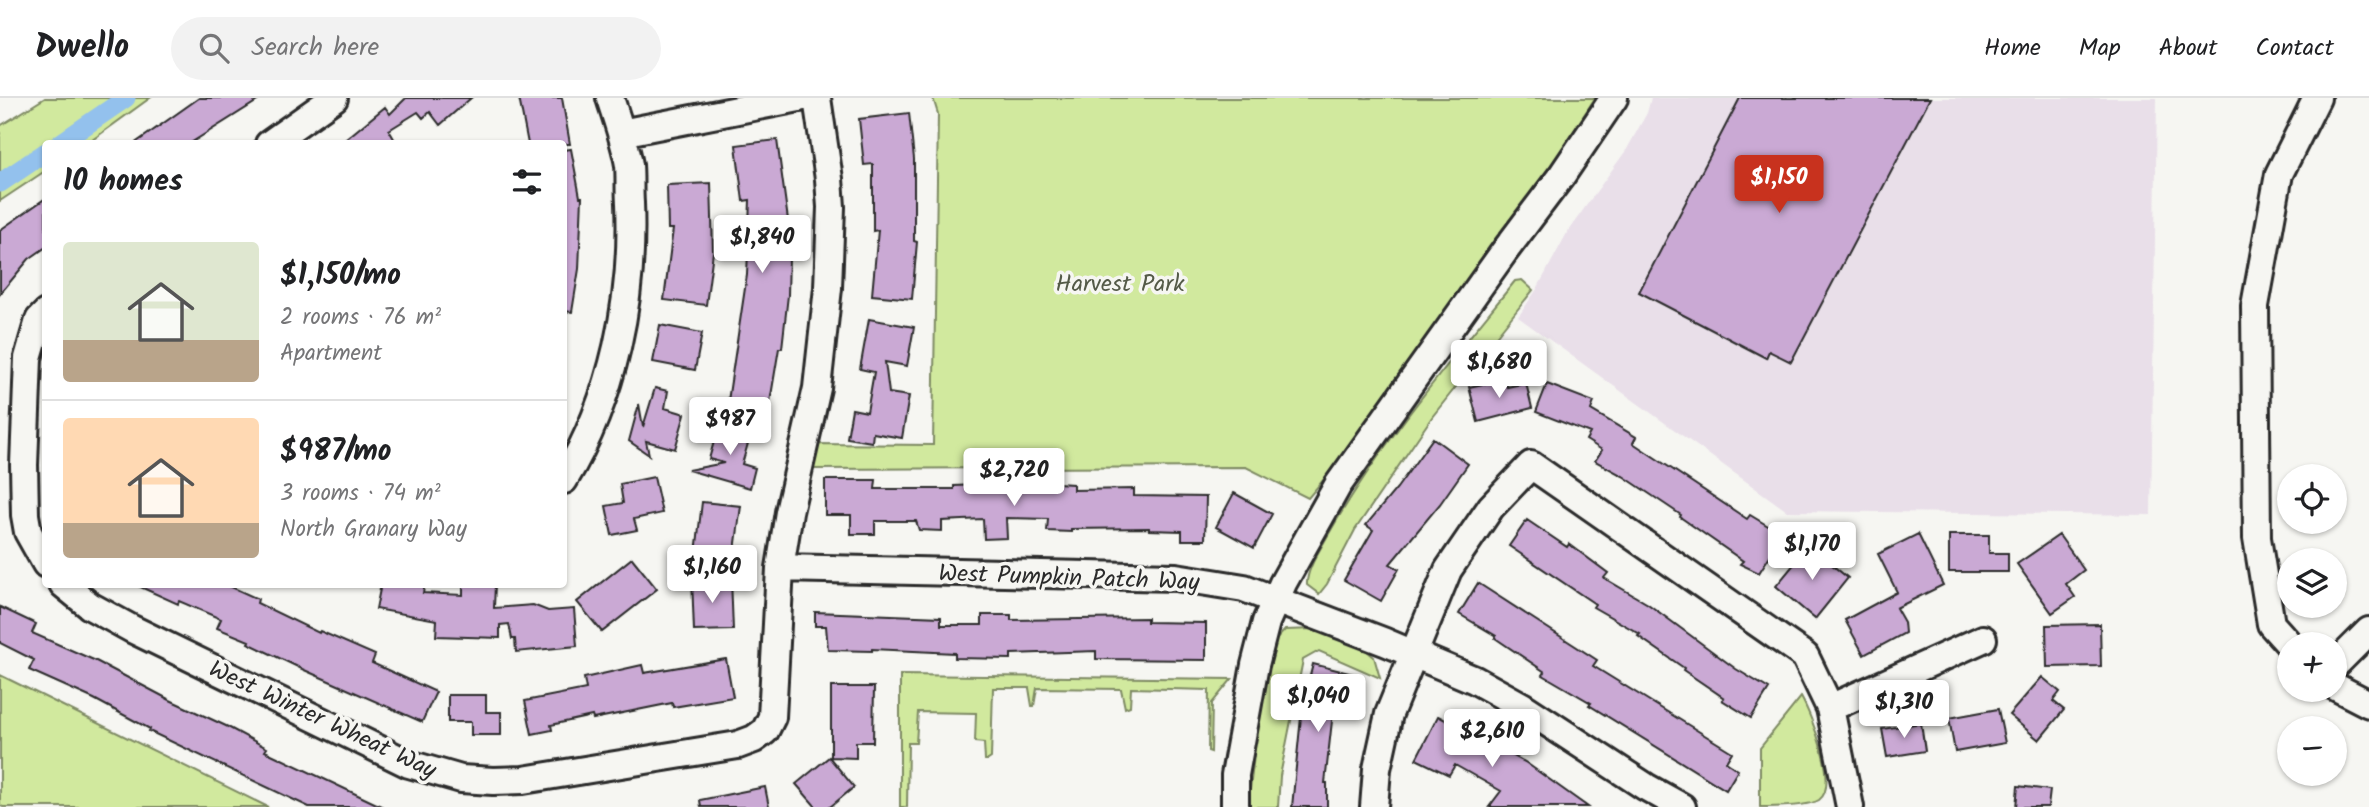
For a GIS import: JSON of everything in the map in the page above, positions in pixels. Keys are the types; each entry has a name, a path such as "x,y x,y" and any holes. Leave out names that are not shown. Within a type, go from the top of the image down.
{"street":[{"path":"297,136 334,98"},
{"path":"567,474 591,429 614,357 629,278 632,239 629,165 610,98"},
{"path":"621,133 799,98"},
{"path":"780,568 789,512 817,388 828,288 831,207 817,98"},
{"path":"1235,807 1235,775 1255,664 1266,622 1283,583 1339,485 1504,252 1562,176 1614,98"},
{"path":"2278,632 2271,624 2256,538 2255,306 2279,174 2317,98"},
{"path":"42,317 28,358 24,465 28,532 42,558"},
{"path":"1374,807 1377,769 1389,714 1447,570 1490,508 1531,465 1805,656 1830,708 1850,807"},
{"name":"West Pumpkin Patch Way","path":"780,568 1176,577 1244,588 1413,653 1475,680 1522,706 1646,787 1682,807"},
{"name":"West Winter Wheat Way","path":"68,588 90,606 132,629 409,764 461,779 492,781 523,780 738,745 765,731 772,717 780,568"},
{"path":"2347,653 2369,631"},
{"path":"1830,708 1983,639"},
{"path":"2347,693 2369,704"}],"shaded area":[{"path":"1651,98 2157,98 2151,515 1787,511 1518,317 1537,289 1568,231 1627,149 1647,113"}],"green space":[{"path":"45,98 150,98 92,140 42,140 42,173 0,201 0,126"},
{"name":"Harvest Park","path":"933,98 1595,98 1542,180 1343,457 1308,498 1246,467 811,469 811,444 933,445 938,114"},
{"path":"1522,280 1533,290 1432,417 1355,530 1319,594 1307,585 1307,579 1317,554 1347,503 1440,374 1515,281"},
{"path":"1315,629 1366,650 1374,657 1380,678 1319,651 1303,660 1280,776 1278,807 1248,807 1259,712 1273,643 1285,630"},
{"path":"0,675 268,807 3,807 0,805"},
{"path":"900,675 1232,679 1212,703 1211,752 1208,751 1209,690 1131,688 1130,706 1125,708 1121,689 1037,688 1032,706 1029,688 993,688 991,758 988,760 985,760 984,743 975,742 976,713 918,712 916,743 908,743 907,807 900,807"},
{"path":"1801,697 1822,750 1825,792 1819,800 1807,804 1760,807 1760,748"}],"building":[{"path":"199,98 262,98 195,140 140,140"},
{"path":"406,98 471,98 440,125 430,112 423,118 418,112 389,130 395,140 345,140 385,107 390,114"},
{"path":"519,98 562,98 570,144 567,144 567,140 527,140"},
{"path":"1740,98 1930,98 1791,362 1769,351 1766,358 1639,292"},
{"path":"909,113 914,159 914,241 917,242 912,299 872,295 878,230 873,231 873,164 864,165 859,119"},
{"path":"777,140 790,220 788,295 782,348 779,348 769,408 728,401 747,275 750,200 743,201 736,145"},
{"path":"571,149 582,197 579,269 572,312 567,311 567,150"},
{"path":"711,183 713,252 706,305 664,300 673,229 668,229 667,185"},
{"path":"42,201 42,250 29,259 0,294 0,230"},
{"path":"869,319 914,327 907,366 885,362 889,393 909,396 902,438 873,433 872,442 847,438 852,409 867,412 874,372 860,369"},
{"path":"660,325 702,333 695,370 653,362"},
{"path":"1505,379 1507,387 1526,383 1532,408 1478,422 1469,387"},
{"path":"1547,384 1594,402 1591,410 1636,437 1633,443 1747,519 1750,515 1783,535 1759,573 1740,564 1743,561 1680,517 1681,515 1623,476 1595,461 1602,450 1586,440 1590,433 1536,412"},
{"path":"655,388 668,391 665,408 685,414 675,449 646,441 649,455 629,441 639,404 643,427"},
{"path":"719,424 751,433 742,464 755,468 750,488 688,470 724,463 709,459"},
{"path":"1433,438 1468,464 1440,504 1390,564 1399,569 1381,601 1344,580 1373,530 1366,525"},
{"path":"654,477 662,513 634,519 637,530 612,535 606,506 623,503 620,484"},
{"path":"825,480 876,480 875,489 954,489 954,486 1024,481 1073,484 1073,490 1134,489 1134,496 1206,497 1205,540 1182,540 1182,531 1149,528 1047,531 1048,519 1006,518 1007,538 984,539 983,519 942,521 942,531 919,530 916,521 875,521 875,534 851,534 851,515 825,515"},
{"path":"1234,493 1272,514 1254,548 1216,527"},
{"path":"702,502 741,506 734,558 696,553"},
{"path":"1527,520 1567,547 1569,544 1608,573 1604,578 1648,604 1736,669 1769,689 1751,718 1722,700 1724,698 1638,636 1640,634 1593,607 1595,604 1509,546"},
{"path":"1918,534 1943,585 1896,608 1904,622 1905,633 1864,655 1845,620 1897,592 1878,554"},
{"path":"1949,535 1989,535 1989,553 2008,553 2008,572 1949,572"},
{"path":"2059,535 2084,570 2066,584 2075,597 2052,613 2017,564"},
{"path":"1809,546 1848,578 1815,619 1776,586"},
{"path":"632,558 657,589 602,632 577,602"},
{"path":"731,578 733,630 694,631 692,579"},
{"path":"1478,583 1597,660 1593,666 1732,752 1726,762 1738,770 1726,790 1543,675 1545,672 1495,638 1496,636 1459,614"},
{"path":"143,588 234,588 258,599 257,603 319,633 320,631 375,655 372,663 436,692 422,722 217,628 221,619 179,601 178,604"},
{"path":"380,588 424,588 423,593 463,595 463,588 495,588 494,608 533,605 548,611 574,609 577,646 516,652 515,639 512,639 509,624 500,625 500,638 436,636 437,620 376,609"},
{"path":"0,607 36,624 32,633 96,661 226,726 267,748 265,751 383,807 309,807 149,731 150,729 94,699 29,670 34,660 0,643"},
{"path":"815,612 941,617 941,625 982,625 982,615 1011,615 1011,620 1147,618 1147,622 1206,623 1206,660 1096,659 1096,651 1011,654 1011,659 955,658 955,653 828,650 826,626 815,626"},
{"path":"2100,624 2101,666 2047,667 2046,625"},
{"path":"726,659 733,697 673,707 672,703 593,719 592,716 551,725 552,730 532,734 525,701 586,689 584,678 642,665 644,673"},
{"path":"1313,664 1353,674 1343,715 1333,712 1325,783 1327,807 1292,807 1302,707"},
{"path":"2042,677 2060,692 2053,701 2064,710 2039,740 2009,715"},
{"path":"831,687 874,687 873,742 856,742 856,758 831,757"},
{"path":"448,695 486,695 486,712 501,712 501,735 471,735 471,722 448,722"},
{"path":"1998,709 2005,743 1955,752 1949,718"},
{"path":"1438,716 1525,762 1588,807 1489,807 1501,791 1455,765 1449,775 1416,759"},
{"path":"1921,723 1925,751 1887,757 1882,729"},
{"path":"829,757 854,787 830,807 816,807 796,784"},
{"path":"2018,786 2050,790 2048,807 2016,807"},
{"path":"765,787 769,807 701,807 700,800"}],"waterway":[{"path":"65,140 126,98"},
{"path":"0,183 42,155"}]}
